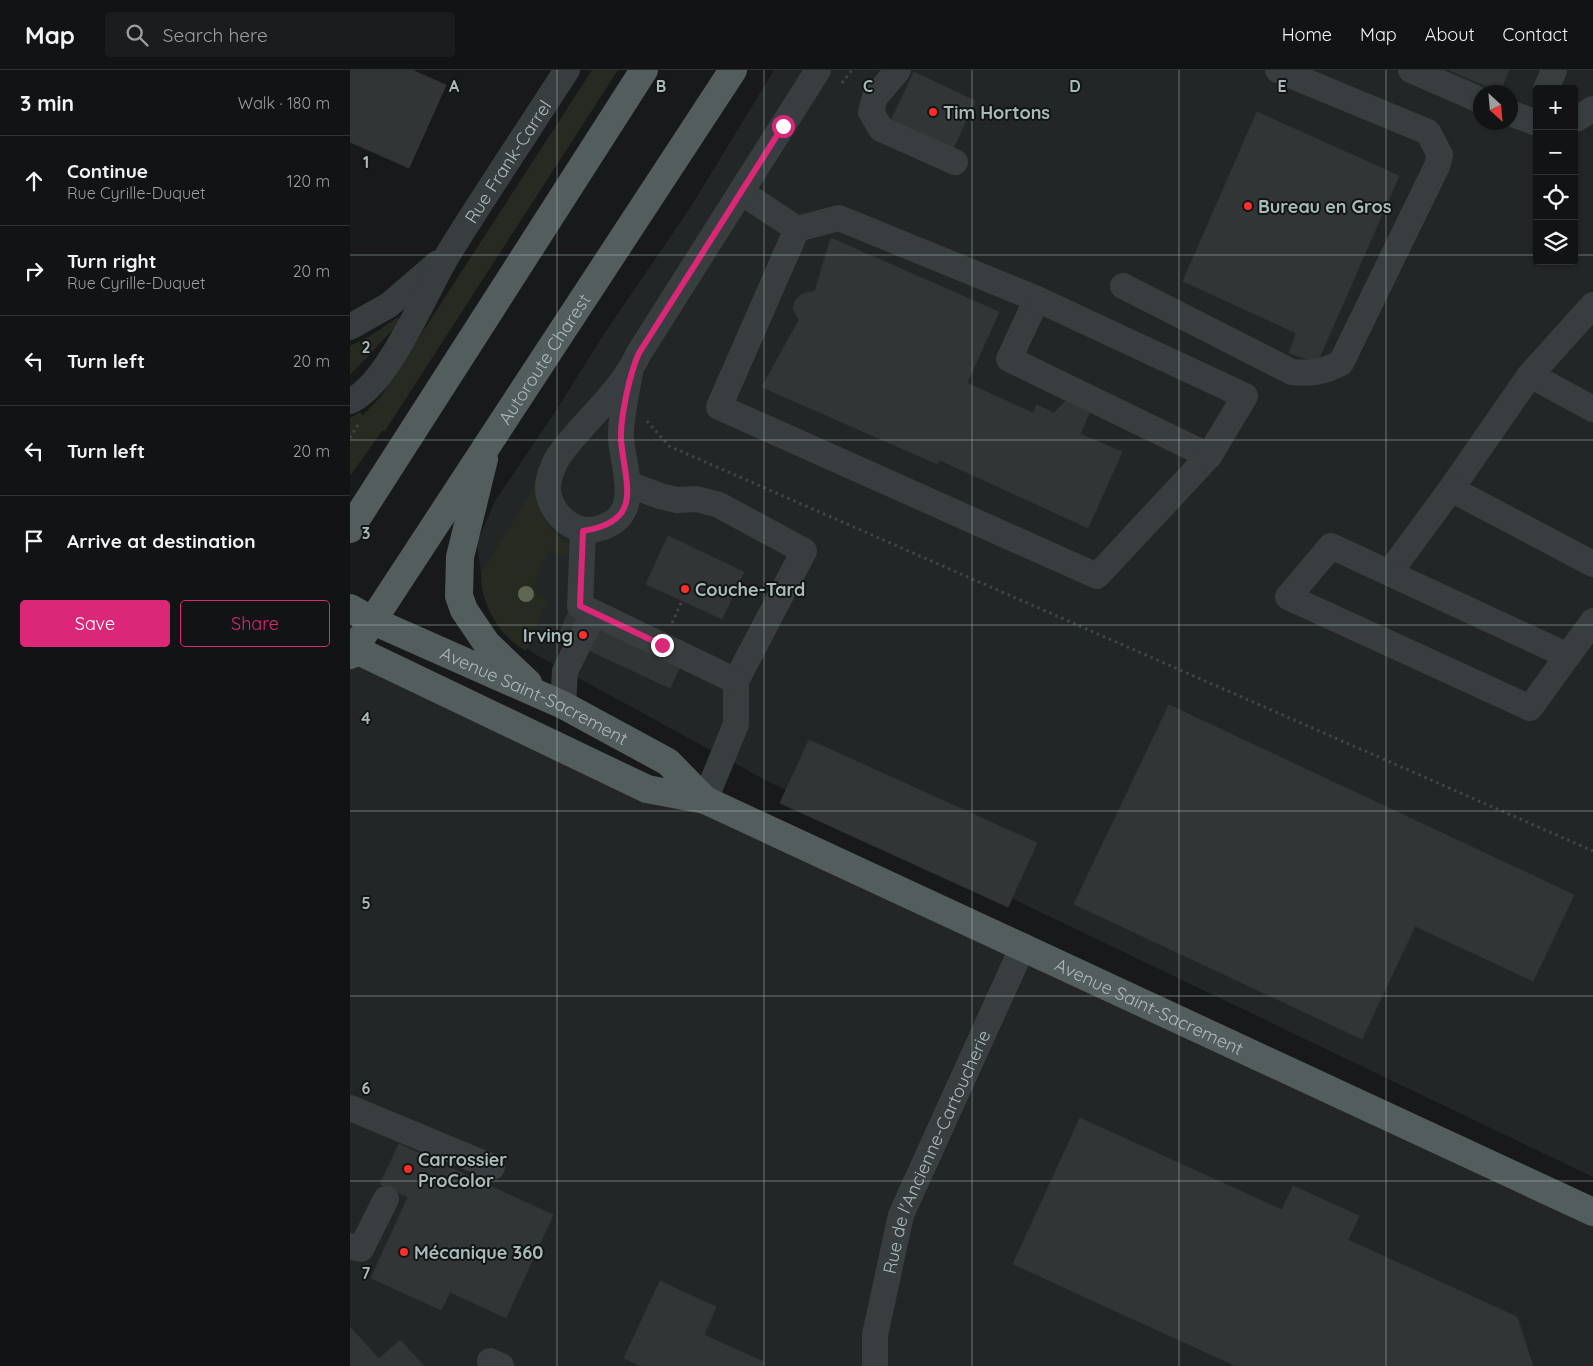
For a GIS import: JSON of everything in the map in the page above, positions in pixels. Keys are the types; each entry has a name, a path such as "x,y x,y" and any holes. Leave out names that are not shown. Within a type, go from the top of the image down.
{"main road":[{"path":"350,529 644,70"},
{"name":"Autoroute Charest","path":"351,650 361,615 487,443 734,70"},
{"path":"487,443 460,557 459,596 464,610 487,644 531,685 563,705"},
{"name":"Avenue Saint-Sacrement","path":"361,615 563,705 668,762 705,800"},
{"name":"Avenue Saint-Sacrement","path":"351,650 647,789 705,800 1593,1212"}],"street":[{"name":"Rue Frank-Carrel","path":"350,401 370,386 410,328 448,254 567,70"},
{"path":"630,372 621,438 628,484 628,502 618,519 599,529 583,531 568,525 554,508 548,489 557,458 630,372 639,353 818,70"},
{"path":"898,70 874,96 871,112 881,129 955,162"},
{"path":"1123,286 1292,372 1308,374 1325,371 1341,363 1437,166 1440,155 1428,132 1278,70"},
{"path":"1411,70 1473,97"},
{"path":"1548,85 1554,70"},
{"path":"1578,117 1593,108"},
{"path":"741,192 797,229 839,218 1037,299 1245,396 1209,456 1097,576 719,407 797,229"},
{"name":"Rue Frank-Carrel","path":"350,327 389,305 448,254"},
{"path":"1037,299 1009,358 1209,456"},
{"path":"1390,572 1451,489 1530,374 1593,304"},
{"path":"1530,374 1593,409"},
{"path":"628,484 677,500 697,499 719,505 804,551 736,681 736,724 705,800"},
{"path":"1451,489 1593,564"},
{"path":"583,531 580,606 736,681"},
{"path":"1568,656 1331,546 1288,597 1530,708 1568,656 1593,621"},
{"path":"563,705 565,671 594,613"},
{"name":"Rue de l'Ancienne-Cartoucherie","path":"874,1366 875,1335 901,1215 1023,946"},
{"path":"352,1112 492,1167"},
{"path":"350,1246 361,1248 386,1199"}],"shaded area":[{"path":"592,70 618,70 385,431 382,431 350,476 350,418 360,412 363,415 381,396"},
{"path":"774,70 1593,70 1593,1177 769,782 538,656 507,634 484,597 477,543 495,501 557,409 604,334 690,208"},
{"path":"398,317 401,321 350,375 350,346 370,336"},
{"path":"537,483 538,503 544,520 556,534 572,545 567,559 549,551 532,592 548,599 526,651 507,637 493,618 484,595 481,573"},
{"path":"350,654 705,800 1593,1212 1593,1366 350,1366"}],"building":[{"path":"350,70 412,70 446,85 409,168 350,142"},
{"path":"1449,70 1509,70 1503,85 1484,85"},
{"path":"914,72 975,101 952,151 890,123"},
{"path":"1257,112 1399,176 1317,363 1289,353 1296,333 1183,281"},
{"path":"831,238 999,312 967,383 1033,413 1037,405 1054,413 1067,400 1091,409 1080,434 1122,452 1088,528 940,460 937,464 762,387 799,320 793,309 795,301 802,294 815,291"},
{"path":"668,536 744,572 722,619 646,584"},
{"path":"569,611 682,663 670,688 558,636"},
{"path":"1169,705 1574,895 1533,981 1415,926 1362,1039 1074,904"},
{"path":"809,740 1037,843 1008,907 780,803"},
{"path":"1080,1118 1282,1210 1293,1186 1359,1216 1348,1240 1517,1317 1533,1366 1236,1366 1013,1264"},
{"path":"399,1144 553,1215 506,1318 450,1292 441,1310 371,1278 408,1197 380,1184"},
{"path":"660,1281 716,1307 704,1335 764,1362 763,1366 641,1366 624,1358"},
{"path":"350,1327 379,1359 400,1340 424,1366 350,1366"}],"place":[{"name":"Tim Hortons","path":"933,112"},
{"name":"Bureau en Gros","path":"1248,206"},
{"name":"Couche-Tard","path":"685,589"},
{"name":"Irving","path":"583,635"},
{"name":"Carrossier ProColor","path":"408,1169"},
{"name":"Mécanique 360","path":"404,1252"}],"route":[{"path":"662,645 580,606 583,531 599,529 618,519 628,502 628,484 621,438 630,372 639,353 783,126"}]}
